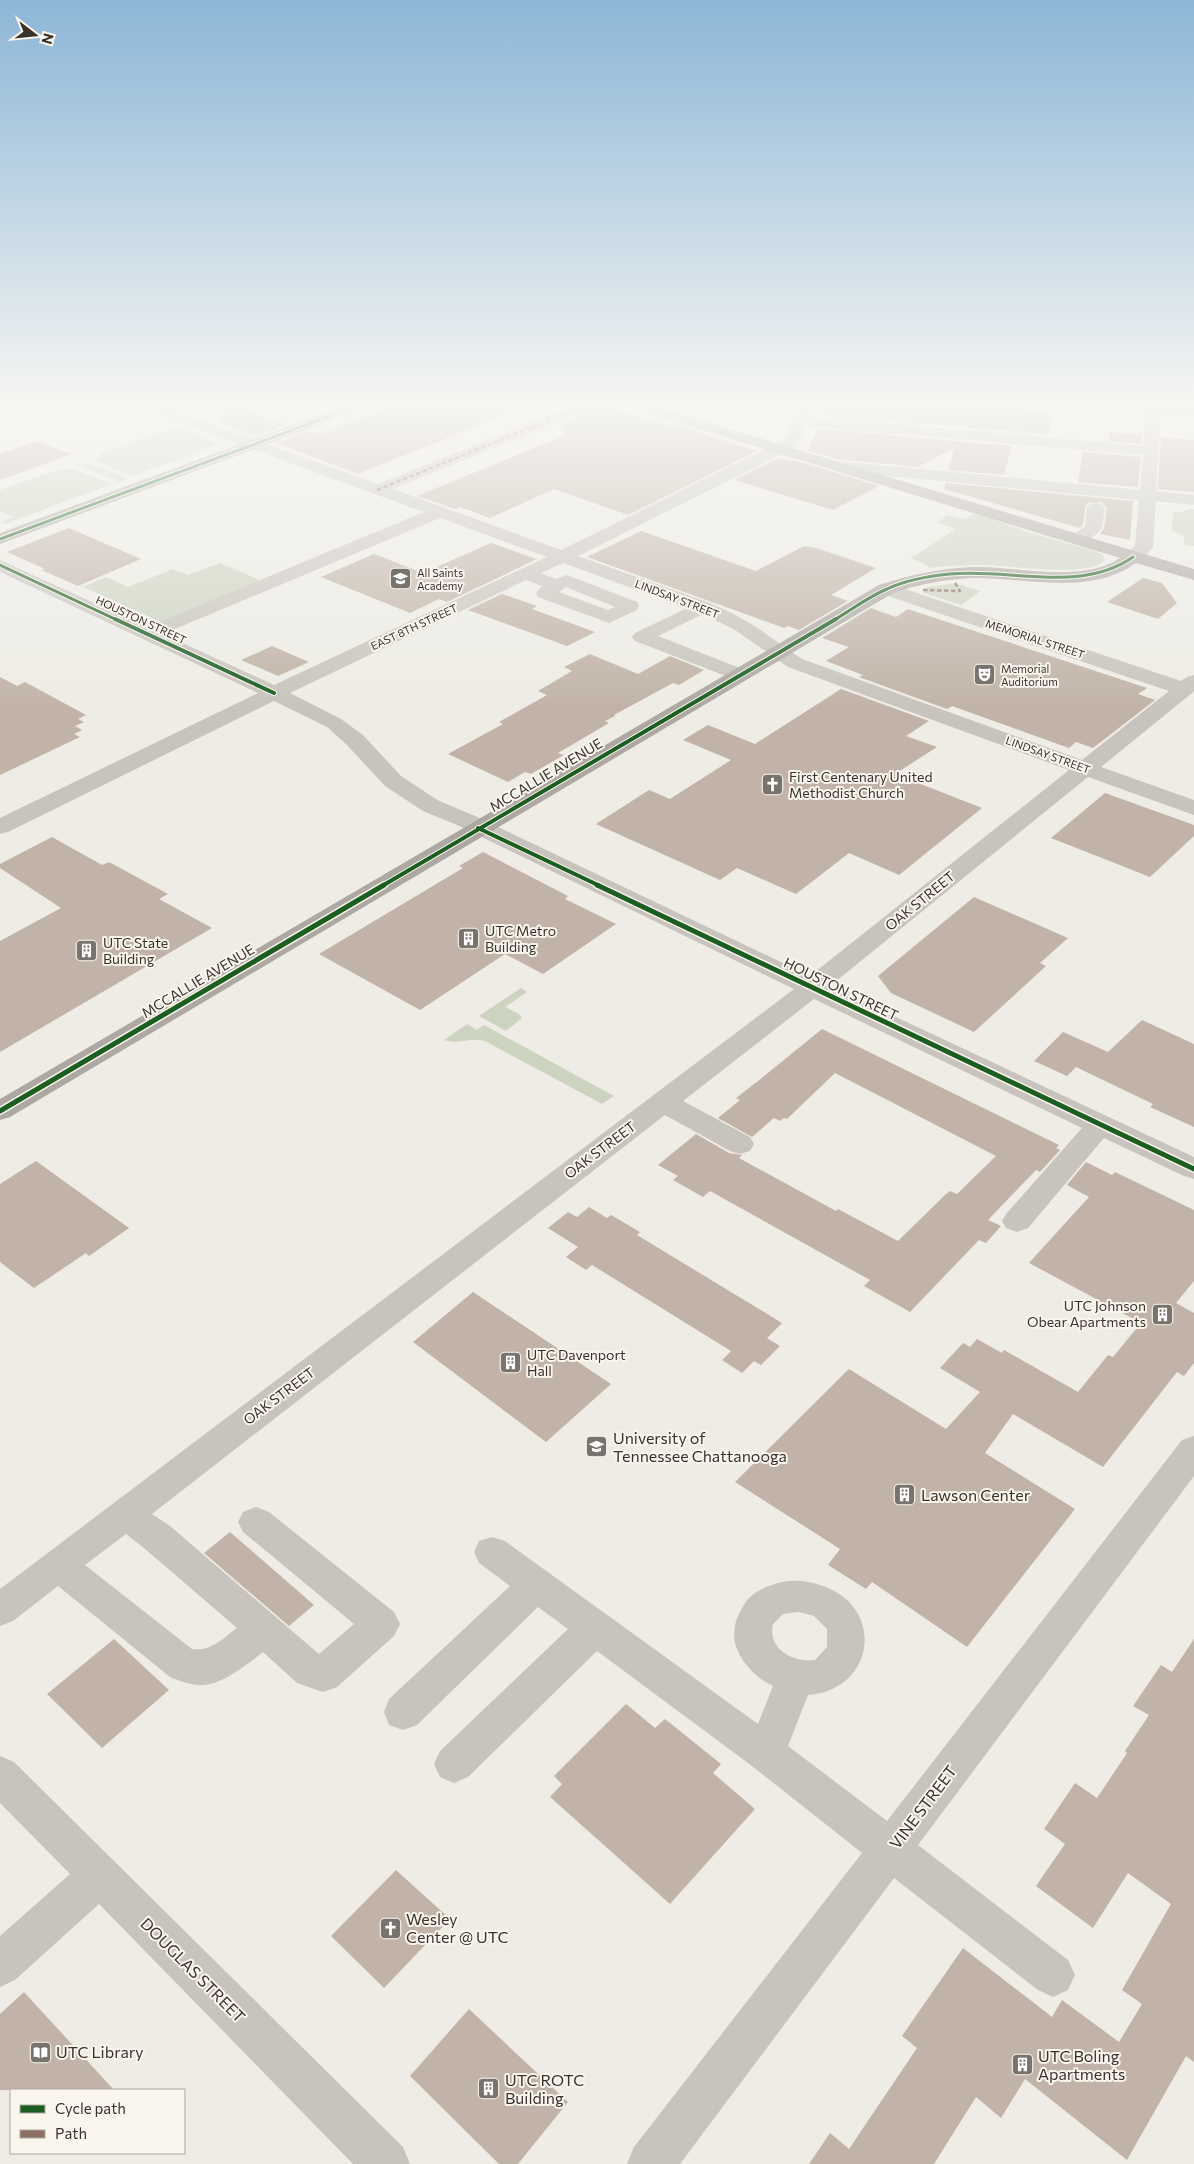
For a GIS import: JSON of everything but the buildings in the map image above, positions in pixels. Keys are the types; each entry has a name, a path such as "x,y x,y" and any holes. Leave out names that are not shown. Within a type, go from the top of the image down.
{"main road":[{"path":"0,539 82,508"},
{"path":"982,508 1194,575"},
{"name":"MCCALLIE AVENUE","path":"0,1111 738,674 886,589 914,579 946,574 987,573 1044,577 1100,573 1115,568 1133,556"}],"street":[{"name":"LINDSAY STREET","path":"427,508 703,607 729,619 757,636 776,652 795,663 1194,808"},
{"name":"EAST 8TH STREET","path":"0,827 660,508"},
{"path":"1076,539 1093,528 1096,508"},
{"path":"1133,556 1144,547 1147,508"},
{"path":"146,634 438,512"},
{"name":"HOUSTON STREET","path":"0,565 334,723 355,740 393,781 431,806 1194,1169"},
{"path":"526,574 556,585"},
{"name":"MEMORIAL STREET","path":"886,589 1191,684"},
{"path":"676,597 652,617 642,637 738,674"},
{"path":"652,617 703,607"},
{"name":"OAK STREET","path":"0,1610 812,988 1191,684"},
{"path":"663,1102 740,1144"},
{"path":"1017,1221 1100,1125"},
{"name":"VINE STREET","path":"651,2164 1194,1450"},
{"path":"125,1514 157,1537 311,1671 323,1675 381,1624 256,1522"},
{"path":"492,1552 766,1752 1053,1975"},
{"path":"58,1565 183,1665 205,1668 229,1656 264,1629"},
{"path":"403,1712 536,1585"},
{"path":"454,1764 595,1628"},
{"path":"766,1752 796,1678"},
{"name":"DOUGLAS STREET","path":"0,1775 386,2164"},
{"path":"0,1965 100,1876"}],"green space":[{"path":"0,508 48,508 5,524 2,522 13,517 0,511"},
{"path":"1194,509 1194,546 1185,545 1183,536 1172,530 1173,512 1182,512"},
{"path":"978,513 1028,532 1095,551 1101,554 1105,560 1084,569 1050,570 988,565 930,568 911,558 956,529 938,523 947,515 963,519"},
{"path":"220,563 260,580 163,623 83,587 106,577 128,587 173,569 188,575"},
{"path":"955,583 980,591 961,605 924,593 923,590 928,587"},
{"path":"521,988 527,992 505,1007 519,1014 522,1018 506,1031 479,1016"},
{"path":"467,1024 477,1030 484,1025 614,1096 602,1104 485,1041 454,1042 444,1040"}],"marked path":[{"path":"923,590 960,591 955,583"}],"cycle path":[{"path":"0,539 83,508"},
{"path":"0,1111 886,589 923,578 962,573 1051,577 1083,576 1114,569 1133,557"},
{"path":"0,565 274,693"},
{"path":"478,828 1194,1169"}],"place":[{"name":"All Saints Academy","path":"401,579"},
{"name":"Memorial Auditorium","path":"985,675"},
{"name":"First Centenary United Methodist Church","path":"773,785"},
{"name":"UTC Metro Building","path":"469,939"},
{"name":"UTC State Building","path":"87,951"},
{"name":"UTC Johnson Obear Apartments","path":"1162,1314"},
{"name":"UTC Davenport Hall","path":"511,1363"},
{"name":"University of Tennessee Chattanooga","path":"597,1447"},
{"name":"Lawson Center","path":"905,1495"},
{"name":"Wesley Center @ UTC","path":"390,1928"},
{"name":"UTC Library","path":"40,2052"},
{"name":"UTC Boling Apartments","path":"1022,2065"},
{"name":"UTC ROTC Building","path":"489,2089"}]}
